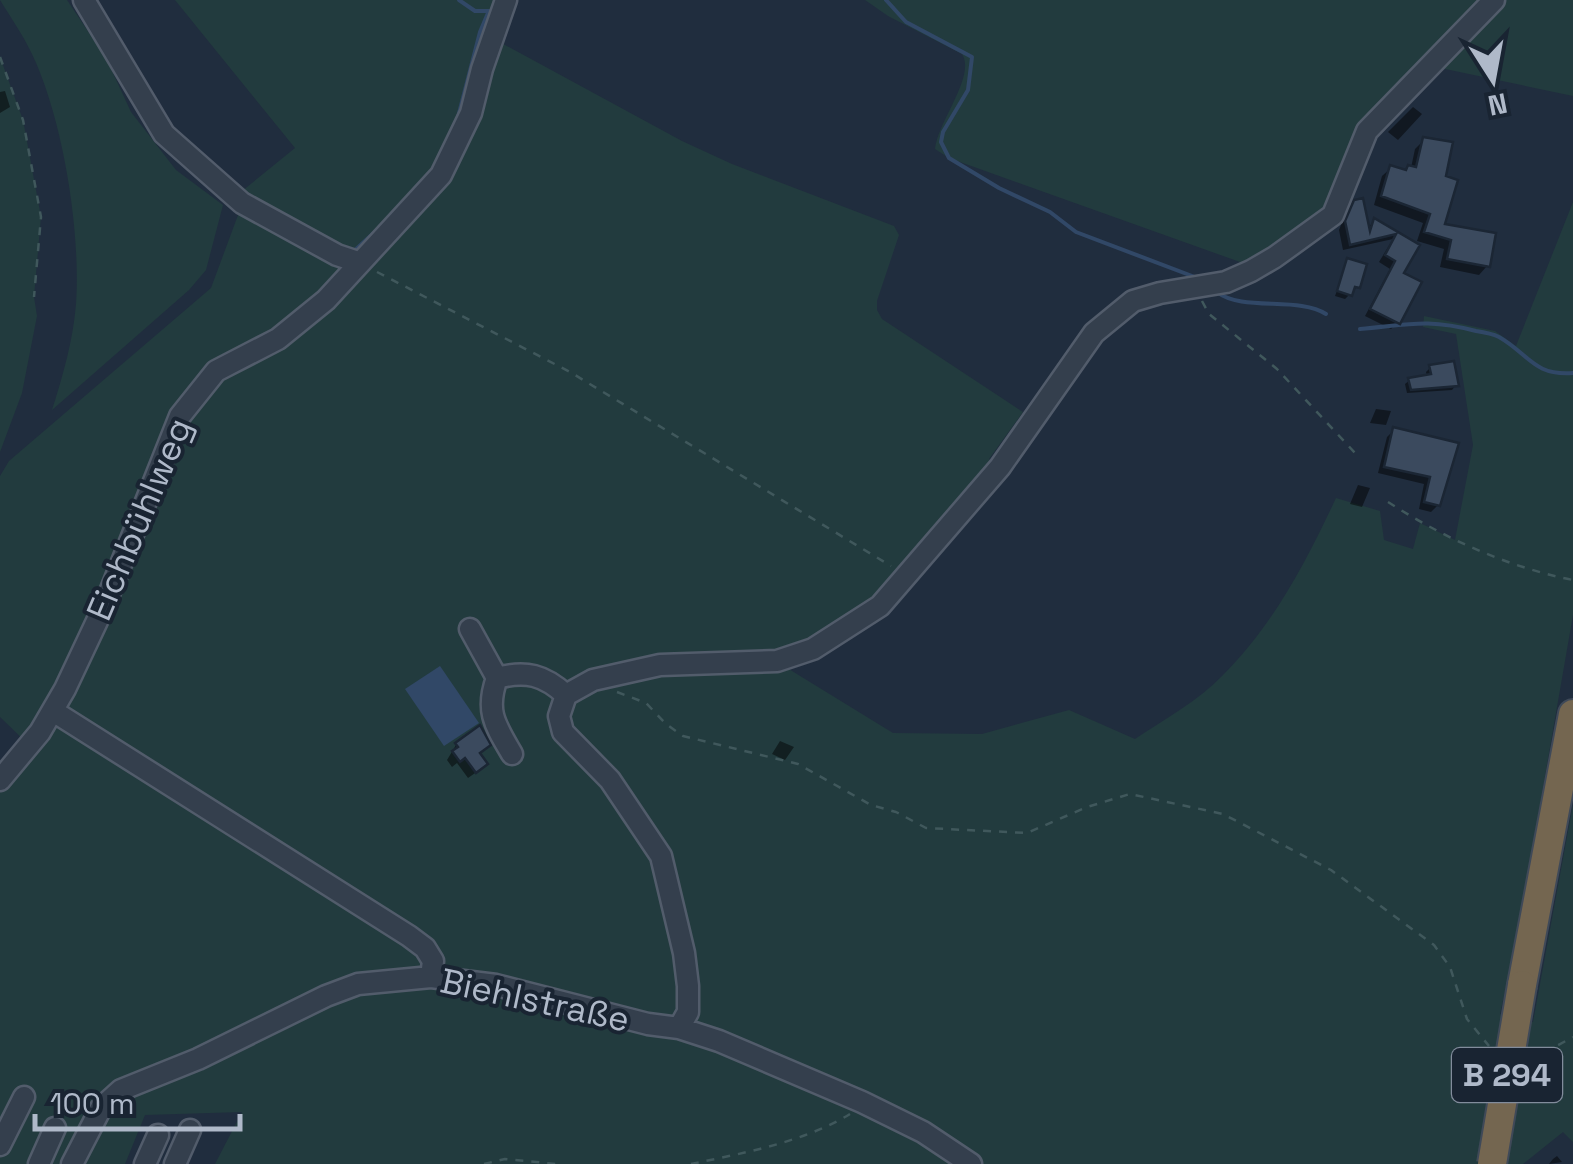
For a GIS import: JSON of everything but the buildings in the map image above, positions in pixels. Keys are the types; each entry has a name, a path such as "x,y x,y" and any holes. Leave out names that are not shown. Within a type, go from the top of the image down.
{"highway":[{"name":"B 294","path":"1492,1164 1573,714"}],"street":[{"path":"84,0 164,134 242,203 358,262"},
{"name":"Eichbühlweg","path":"0,780 53,712 106,602 180,416 216,371 278,339 326,300 441,175 471,112 506,0"},
{"path":"679,1028 688,1012 686,969 661,856 610,780 564,732 558,716 566,694 593,680 660,665 777,661 843,631 880,606 1000,467 1094,333 1133,301 1160,292 1226,282 1266,262 1332,215 1367,131 1494,0"},
{"path":"470,630 497,678 490,698 493,720 512,754"},
{"path":"497,678 520,672 548,678 566,694"},
{"path":"53,712 410,936 433,960 431,976"},
{"name":"Biehlstraße","path":"72,1164 101,1108 121,1090 198,1059 358,984 431,976 496,985 719,1041 862,1102 923,1132 971,1164"},
{"path":"0,1145 24,1097"},
{"path":"39,1164 55,1128"},
{"path":"175,1164 190,1130"},
{"path":"145,1164 158,1134"}],"path":[{"path":"0,57 23,120 41,217 34,297"},
{"path":"358,262 570,372 906,576"},
{"path":"1198,288 1209,314 1277,368 1356,454"},
{"path":"1388,502 1437,533 1516,565 1573,580"},
{"path":"609,692 646,703 683,736 798,764 871,805 896,812 926,828 1027,833 1087,807 1130,794 1223,814 1332,870 1434,944 1450,967 1467,1019 1494,1050"},
{"path":"1516,1058 1538,1056 1573,1037"},
{"path":"691,1164 740,1154 829,1126 862,1102"},
{"path":"484,1164 505,1158 556,1164"}],"green space":[{"path":"0,0 67,0 106,58 131,112 176,170 223,205 206,270 189,290 52,410 70,345 76,304 76,244 68,176 43,80"},
{"path":"175,0 508,0 494,39 682,141 894,226 899,235 877,301 882,319 1023,412 989,459 999,466 879,605 774,658 660,662 568,698 661,667 779,663 893,733 982,734 1069,710 1135,739 1203,693 1258,635 1287,591 1336,498 1380,511 1384,540 1413,549 1420,523 1455,540 1473,445 1456,334 1423,327 1424,316 1495,331 1516,346 1573,202 1573,615 1500,1014 1533,1022 1573,804 1573,1142 1563,1132 1523,1164 215,1164 242,1112 145,1115 125,1164 0,1164 0,780 29,745 0,717 0,476 9,461 211,288 241,207 363,262 236,196 295,148"},
{"path":"865,0 1573,0 1573,96 1431,66 1366,130 1332,214 1254,267 949,158 935,149 964,74 962,54"},
{"path":"0,57 23,120 41,217 34,297 37,316 22,393 0,452"}],"water":[{"path":"440,666 479,723 444,746 405,689"}],"waterway":[{"path":"459,0 475,11 490,11"},
{"path":"886,0 906,22 972,57 968,90 943,132 941,142 949,158 1050,212 1076,232 1200,279"},
{"path":"457,121 488,13"},
{"path":"353,252 379,228"},
{"path":"1217,292 1241,301 1301,306 1326,314"},
{"path":"1360,329 1417,324 1459,327 1499,337 1549,371 1573,373"}]}
